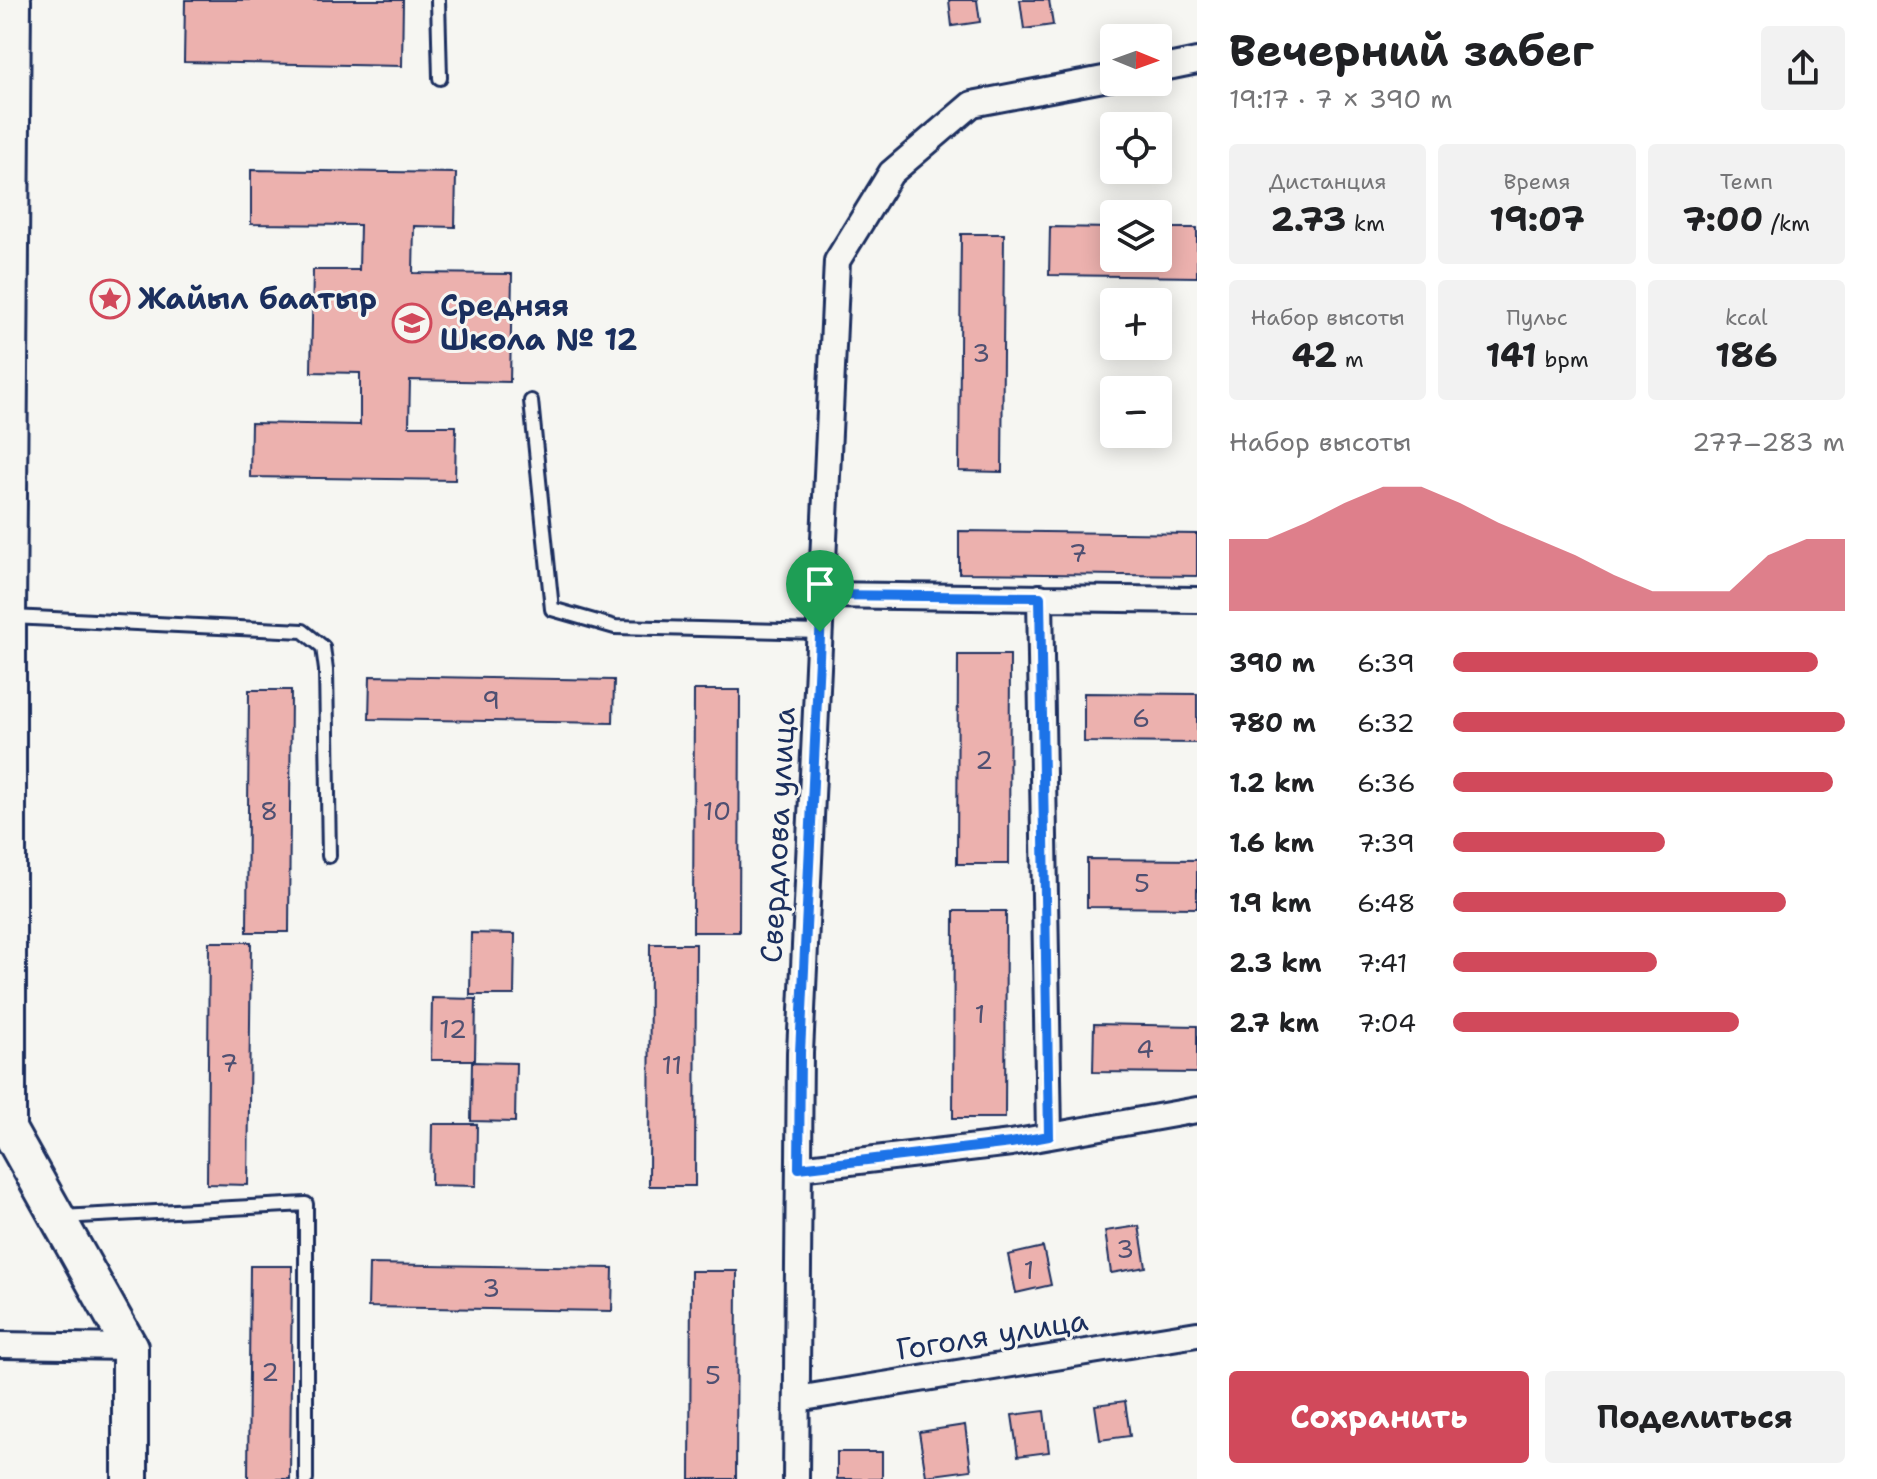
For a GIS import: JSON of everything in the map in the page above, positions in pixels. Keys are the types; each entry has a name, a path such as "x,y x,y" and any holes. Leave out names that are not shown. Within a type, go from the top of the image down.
{"street":[{"path":"13,0 8,1129 130,1347 130,1479"},
{"path":"1172,66 1197,61"},
{"name":"Свердлова улица","path":"796,1479 800,1053 837,261 891,173 972,104 1100,80"},
{"path":"822,595 1197,600"},
{"path":"1040,597 1049,1136"},
{"path":"799,1168 1011,1143 1197,1110"},
{"name":"Гоголя улица","path":"797,1399 1197,1334"},
{"path":"0,1345 130,1347"}],"lane":[{"path":"438,0 440,78"},
{"path":"531,401 552,609 615,627 820,632"},
{"path":"8,617 303,631 323,647 326,670 329,856"},
{"path":"58,1217 306,1204 306,1479"}],"building":[{"path":"185,0 403,0 402,66 184,62"},
{"path":"949,0 977,0 980,22 952,26"},
{"path":"1020,0 1049,0 1053,25 1024,29"},
{"name":"Средняя Школа № 12","path":"251,170 456,173 455,227 414,226 413,273 512,274 510,382 410,380 409,426 456,426 455,480 250,477 251,423 360,425 360,373 311,372 313,270 359,270 360,225 251,224"},
{"path":"1050,227 1100,228 1100,272 1172,272 1172,228 1197,228 1197,277 1049,275"},
{"path":"961,234 1004,234 1002,472 959,471"},
{"path":"959,531 1197,534 1197,576 959,573"},
{"path":"958,655 1010,655 1009,864 957,864"},
{"path":"370,676 614,680 613,723 369,719"},
{"path":"249,690 291,690 289,932 247,932"},
{"path":"694,690 740,690 739,932 693,932"},
{"path":"1084,693 1197,694 1197,743 1084,742"},
{"path":"1087,859 1197,860 1197,908 1087,907"},
{"path":"954,911 1006,911 1005,1118 953,1118"},
{"path":"471,933 515,934 514,995 470,995"},
{"path":"209,942 251,942 248,1185 207,1184"},
{"path":"650,944 696,944 695,1186 649,1186"},
{"path":"432,998 476,999 475,1060 431,1060"},
{"path":"1094,1024 1197,1026 1197,1073 1093,1072"},
{"path":"472,1062 516,1063 515,1122 471,1121"},
{"path":"432,1124 477,1124 476,1186 431,1185"},
{"path":"1139,1226 1146,1267 1111,1273 1105,1231"},
{"path":"1043,1247 1051,1285 1016,1293 1008,1255"},
{"path":"369,1264 613,1268 612,1311 368,1307"},
{"path":"250,1266 292,1266 290,1479 248,1479"},
{"path":"691,1271 737,1271 736,1479 690,1479"},
{"path":"1125,1401 1130,1436 1100,1440 1095,1405"},
{"path":"1044,1411 1049,1452 1018,1456 1012,1415"},
{"path":"965,1425 971,1470 926,1476 919,1432"},
{"path":"837,1452 882,1452 882,1479 837,1479"}],"place":[{"name":"Жайыл баатыр","path":"110,299"},
{"name":"Средняя Школа № 12","path":"412,323"}],"route":[{"path":"822,595 1040,597 1049,1136 799,1168 800,1053 820,632 822,595"}]}
